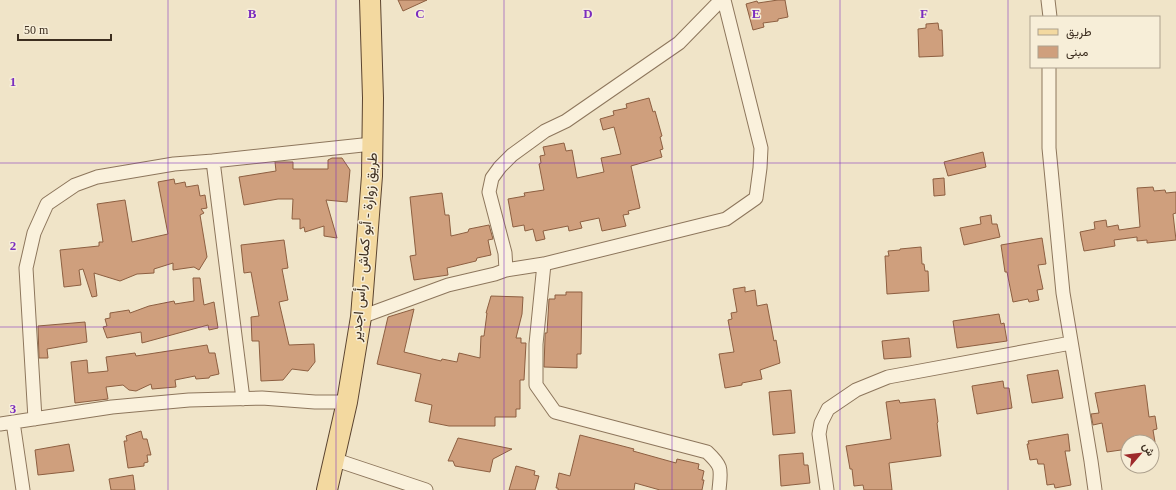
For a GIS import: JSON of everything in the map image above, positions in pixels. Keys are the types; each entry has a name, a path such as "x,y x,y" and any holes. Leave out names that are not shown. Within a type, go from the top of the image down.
{"main road":[{"name":"طريق زوارة - أبو كماش - رأس اجدير","path":"327,490 347,402 361,317 372,176 373,98 370,0"}],"street":[{"path":"506,270 505,253 489,192 492,178 500,167 512,155 538,135 566,121 679,42 720,0"},
{"path":"361,317 448,285 506,270 544,264 726,219 756,198 761,148 724,0"},
{"path":"1048,0 1050,16"},
{"path":"1049,68 1049,148 1062,293 1095,490"},
{"path":"36,419 26,268 34,233 47,204 75,186 97,177 174,164 372,144"},
{"path":"213,161 243,399"},
{"path":"544,264 536,344 536,384 555,412 707,452 716,460 721,470 718,490"},
{"path":"827,490 819,434 821,423 828,409 856,390 888,377 1071,343"},
{"path":"0,424 112,407 189,400 262,398 315,402 347,402"},
{"path":"13,422 23,490"},
{"path":"333,460 426,490"}],"building":[{"path":"398,0 427,0 403,11"},
{"path":"785,0 788,17 778,19 778,21 763,23 764,27 753,30 746,4 757,1 758,3"},
{"path":"938,23 939,30 942,30 943,56 919,57 918,29 926,28 926,24"},
{"path":"649,98 653,112 655,111 662,136 660,137 663,149 660,150 662,157 631,166 640,208 628,211 629,214 623,215 626,226 602,231 599,218 580,222 582,228 569,231 568,226 543,231 545,239 536,241 533,229 525,231 524,225 513,227 508,199 525,196 524,193 544,190 539,164 541,163 540,156 545,155 543,147 564,143 566,151 572,150 577,178 604,172 601,158 621,154 614,127 603,130 600,119 614,115 613,111 627,108 626,104"},
{"path":"983,152 986,167 948,176 944,162"},
{"path":"332,158 342,158 350,170 347,202 326,200 337,238 324,236 324,226 305,232 304,227 300,229 300,219 292,219 293,199 278,199 244,205 239,177 276,171 275,162 293,162 293,169 328,169 328,160"},
{"path":"944,178 945,195 934,196 933,179"},
{"path":"174,179 175,184 185,182 186,187 198,185 200,196 205,195 207,208 201,209 204,213 200,215 207,257 199,270 194,267 173,270 173,263 154,269 154,273 137,274 120,281 94,273 97,296 92,297 83,269 79,270 81,285 64,287 60,250 99,246 99,242 103,242 97,204 125,200 132,242 168,234 158,182"},
{"path":"1153,187 1154,191 1165,190 1166,193 1176,192 1176,213 1173,214 1176,240 1147,243 1147,240 1137,241 1137,237 1114,240 1115,246 1084,251 1080,232 1095,229 1094,222 1106,220 1107,227 1118,225 1119,230 1140,227 1137,188"},
{"path":"442,193 445,215 449,215 451,236 468,232 469,229 489,225 493,239 488,240 491,255 477,258 476,261 447,268 448,275 414,280 410,256 416,255 410,197"},
{"path":"991,215 992,224 997,224 1000,237 964,245 960,228 981,224 980,217"},
{"path":"1042,238 1046,264 1038,265 1043,289 1037,290 1039,300 1029,302 1028,299 1013,302 1007,272 1005,272 1001,245"},
{"path":"284,240 288,268 282,269 288,300 279,302 289,345 314,344 315,362 308,371 292,369 283,380 261,381 259,341 252,341 251,317 259,316 251,272 244,273 241,245"},
{"path":"921,247 922,264 924,264 925,271 928,271 929,291 887,294 885,256 889,256 888,251"},
{"path":"193,278 200,278 204,305 214,302 218,328 209,330 208,325 142,343 141,332 107,338 103,327 107,326 105,319 110,318 110,313 129,310 130,313 149,306 174,301 175,304 194,301"},
{"path":"745,287 745,292 755,290 757,306 767,304 780,363 760,370 762,379 725,388 719,354 734,352 728,320 732,319 731,313 737,312 733,289"},
{"path":"566,292 582,292 581,354 577,354 577,368 544,367 545,333 547,333 549,299 555,299 555,295 566,295"},
{"path":"491,296 523,297 522,314 516,338 521,338 521,343 526,343 524,380 520,380 520,409 516,409 516,417 495,417 495,426 449,426 429,422 432,405 415,401 421,374 377,364 388,317 414,309 404,352 441,361 442,359 457,362 459,353 480,358 481,336 484,336 486,313"},
{"path":"999,314 1001,324 1004,323 1007,341 957,348 953,321"},
{"path":"85,322 87,342 47,349 48,358 39,358 38,326"},
{"path":"909,338 911,357 884,359 882,341"},
{"path":"207,345 209,353 215,353 219,374 210,376 209,378 196,379 195,376 175,380 176,387 152,389 151,384 136,391 129,390 123,385 106,387 108,399 75,403 71,362 87,360 88,373 108,371 106,357 135,353 136,356"},
{"path":"1058,370 1063,398 1032,403 1027,375"},
{"path":"1003,381 1004,388 1009,388 1012,408 977,414 972,386"},
{"path":"1145,385 1149,417 1155,416 1157,429 1153,430 1154,434 1120,434 1120,450 1107,452 1102,423 1093,425 1091,414 1099,413 1095,393"},
{"path":"791,390 795,433 773,435 769,392"},
{"path":"935,399 941,456 889,463 892,490 864,490 863,485 854,486 852,469 850,469 846,446 891,439 886,402 899,400 900,403"},
{"path":"141,431 143,439 147,439 151,455 147,455 148,462 144,463 144,466 128,468 124,441 127,441 126,436"},
{"path":"1068,434 1070,451 1065,451 1071,485 1055,488 1054,484 1047,485 1044,464 1038,464 1037,459 1030,460 1027,444 1029,444 1028,441"},
{"path":"580,435 634,449 633,451 676,463 677,459 699,464 698,469 704,471 702,490 660,490 635,483 634,490 558,490 558,488 556,488 559,473 570,476"},
{"path":"458,438 512,449 493,459 490,472 455,466 453,461 448,461"},
{"path":"69,444 74,471 38,475 35,450"},
{"path":"803,453 804,465 808,465 810,483 781,486 779,455"},
{"path":"516,466 535,471 534,475 539,476 535,490 509,490"},
{"path":"133,475 135,490 111,490 109,479"}]}
